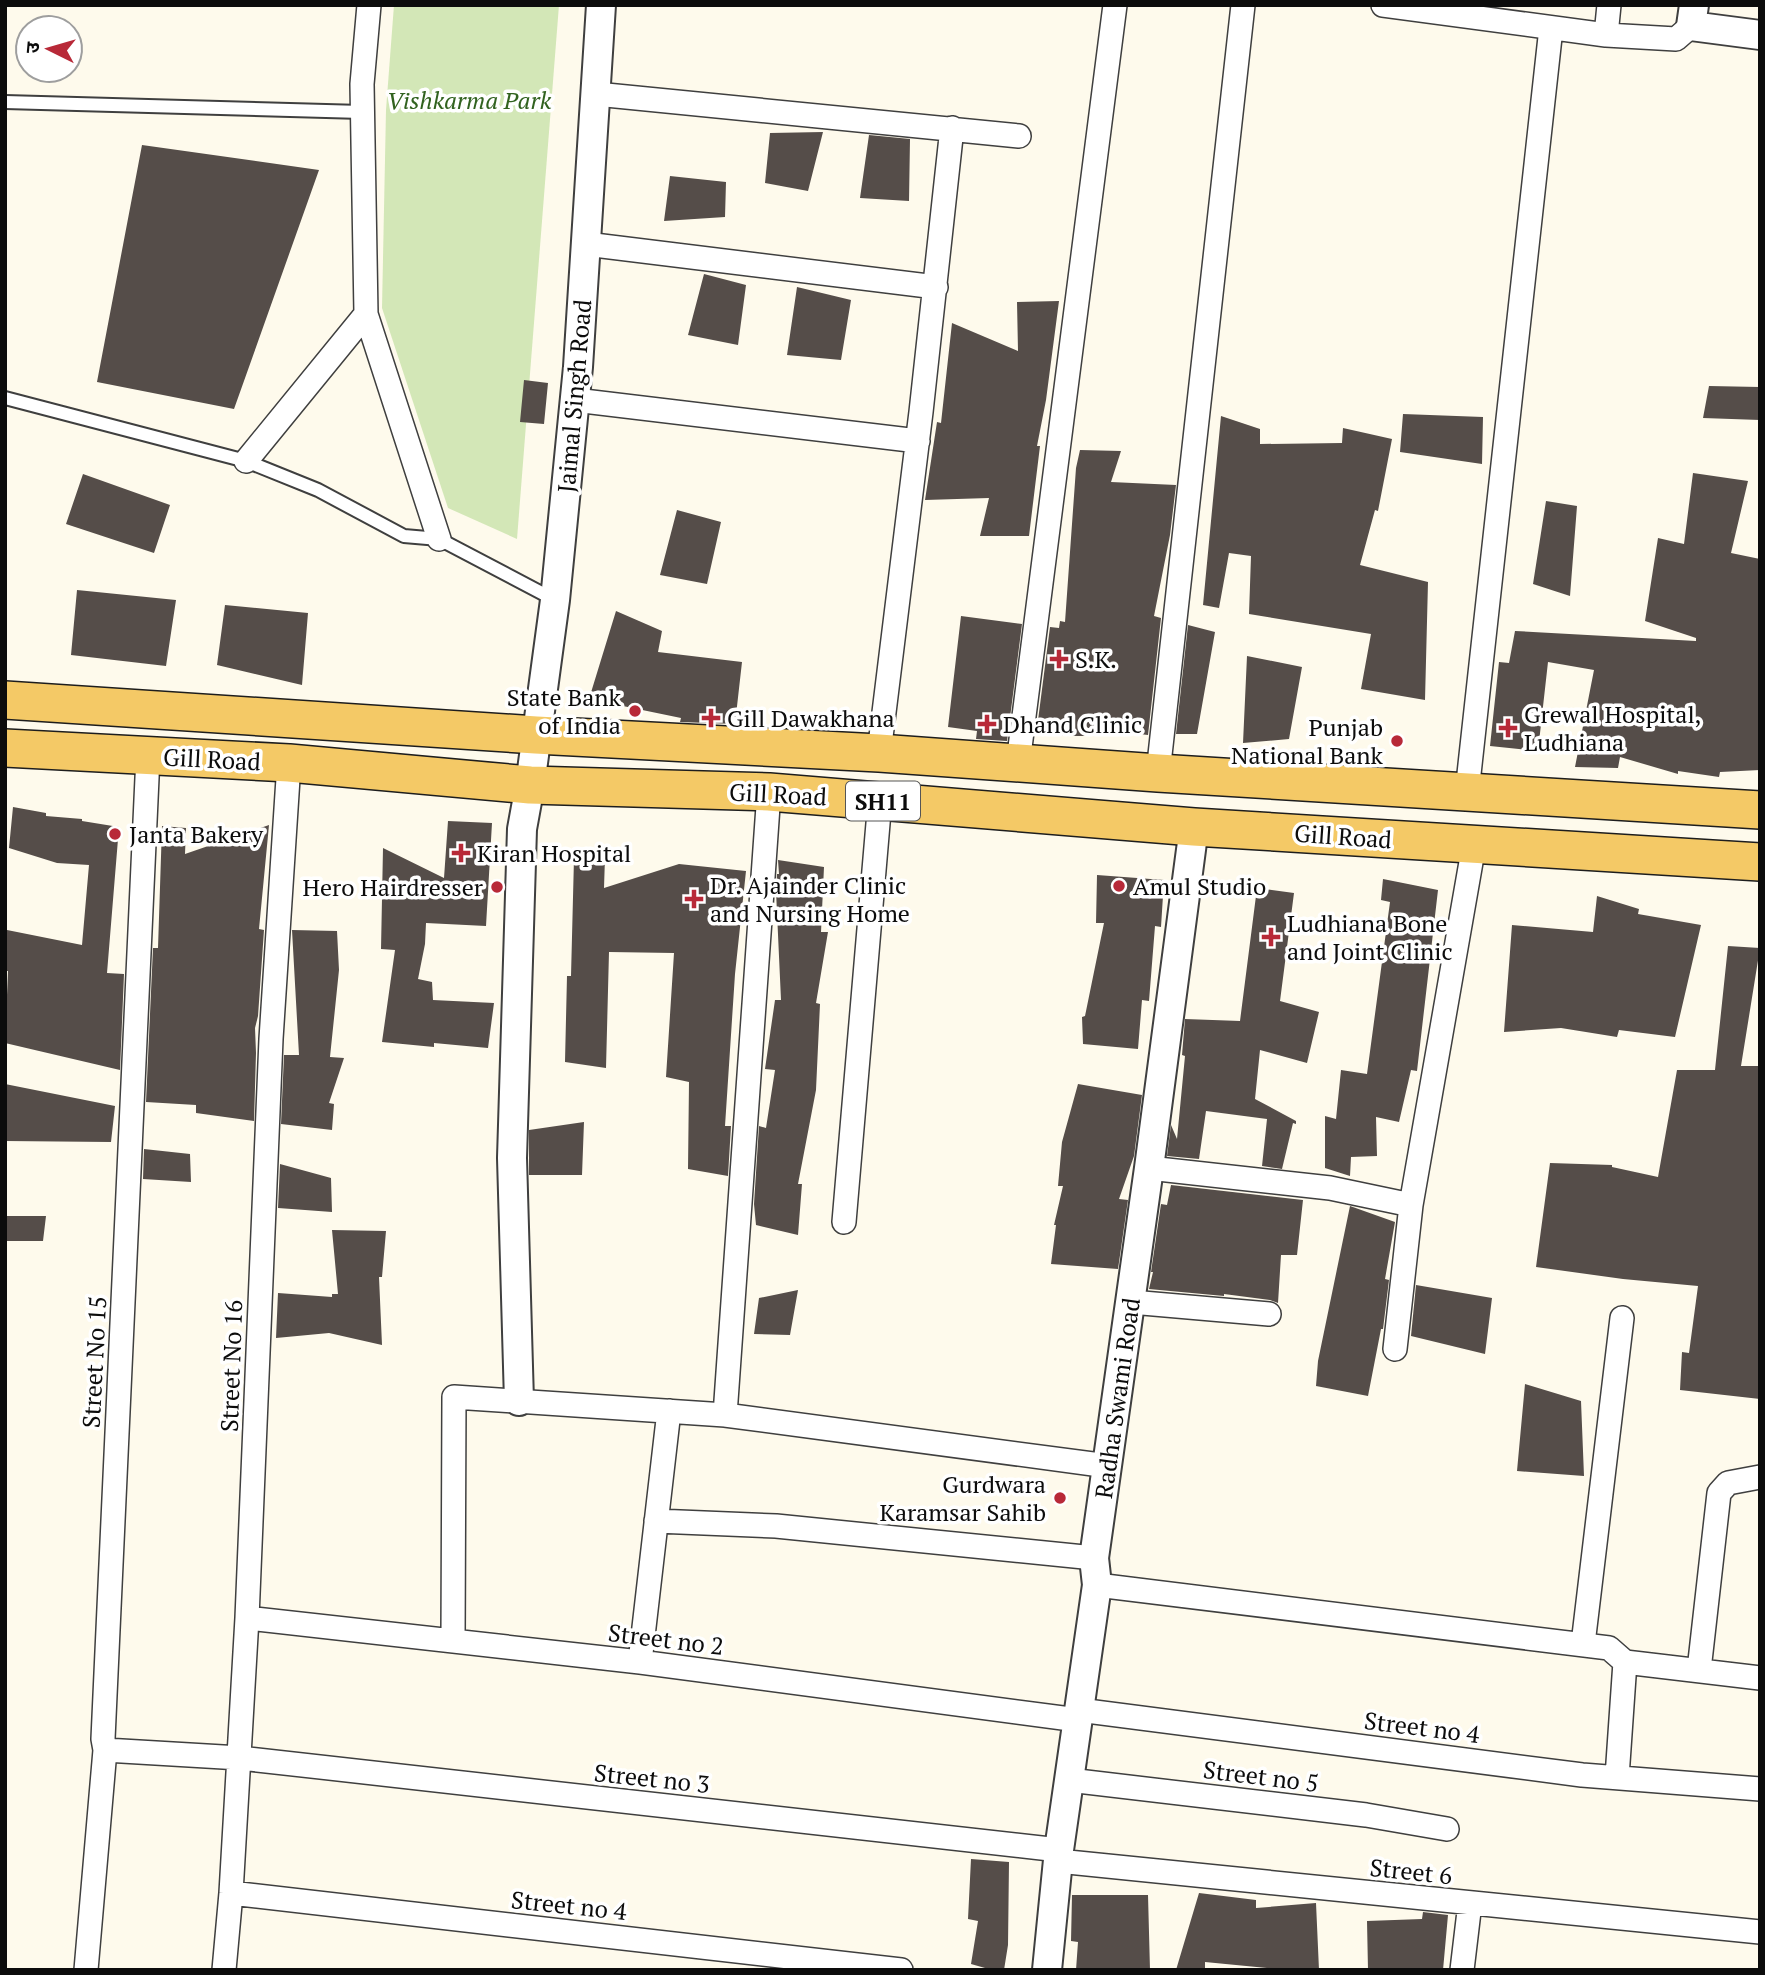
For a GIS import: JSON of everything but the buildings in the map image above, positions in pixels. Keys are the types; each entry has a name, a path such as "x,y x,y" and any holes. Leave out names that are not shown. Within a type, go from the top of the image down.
{"main road":[{"name":"Gill Road","path":"5,700 1760,810"},
{"name":"Gill Road","path":"5,748 289,763 530,785 769,792 1194,827 1760,862"}],"street":[{"path":"369,5 362,84 366,314 439,540"},
{"name":"Jaimal Singh Road","path":"519,1401 513,1158 522,829 555,600 575,400 601,5"},
{"path":"1018,763 1115,5"},
{"path":"1158,773 1243,5"},
{"path":"1384,5 1470,10 1606,35 1676,39 1692,16 1760,36"},
{"path":"1606,35 1609,5"},
{"path":"1467,792 1551,27"},
{"path":"596,93 1019,136"},
{"path":"879,753 936,287 952,128"},
{"path":"586,244 936,287"},
{"path":"246,461 366,314"},
{"path":"575,400 918,441"},
{"name":"Street No 15","path":"86,1970 105,1750 103,1739 148,756"},
{"name":"Street No 16","path":"224,1970 240,1758 271,1039 289,763"},
{"path":"726,1415 769,792"},
{"path":"844,1222 880,800"},
{"name":"Radha Swami Road","path":"1047,1970 1108,1466 1194,827"},
{"path":"1395,1349 1412,1205 1475,845"},
{"path":"1149,1168 1330,1188 1412,1205"},
{"path":"1130,1302 1269,1314"},
{"path":"1583,1644 1622,1318"},
{"path":"453,1641 454,1397 726,1415 1108,1466"},
{"path":"640,1662 669,1411"},
{"path":"1699,1670 1719,1493 1728,1483 1760,1477"},
{"path":"656,1521 776,1526 1096,1571 1609,1647 1625,1662 1760,1678"},
{"name":"Street no 2","path":"247,1618 1078,1715"},
{"path":"1618,1777 1625,1662"},
{"name":"Street no 4","path":"1078,1715 1410,1751 1583,1775 1760,1789"},
{"name":"Street no 3","path":"105,1750 240,1758 1059,1856"},
{"name":"Street no 5","path":"1069,1780 1352,1814 1447,1829"},
{"name":"Street 6","path":"1059,1856 1760,1933"},
{"name":"Street no 4","path":"231,1894 901,1970"},
{"path":"1462,1970 1470,1903"}],"lane":[{"path":"5,102 362,112"},
{"path":"5,398 246,461 318,490 404,536 439,540 555,600"}],"green space":[{"name":"Vishkarma Park","path":"394,5 559,5 517,539 448,508 382,308 386,110"}],"place":[{"name":"S.K.","path":"1059,659"},
{"name":"State Bank of India","path":"635,711"},
{"name":"Gill Dawakhana","path":"711,718"},
{"name":"Dhand Clinic","path":"987,724"},
{"name":"Grewal Hospital, Ludhiana","path":"1508,728"},
{"name":"Punjab National Bank","path":"1397,741"},
{"name":"Janta Bakery","path":"115,834"},
{"name":"Kiran Hospital","path":"461,853"},
{"name":"Amul Studio","path":"1119,886"},
{"name":"Hero Hairdresser","path":"497,887"},
{"name":"Dr. Ajainder Clinic and Nursing Home","path":"694,899"},
{"name":"Ludhiana Bone and Joint Clinic","path":"1271,937"},
{"name":"Gurdwara Karamsar Sahib","path":"1060,1498"}]}
